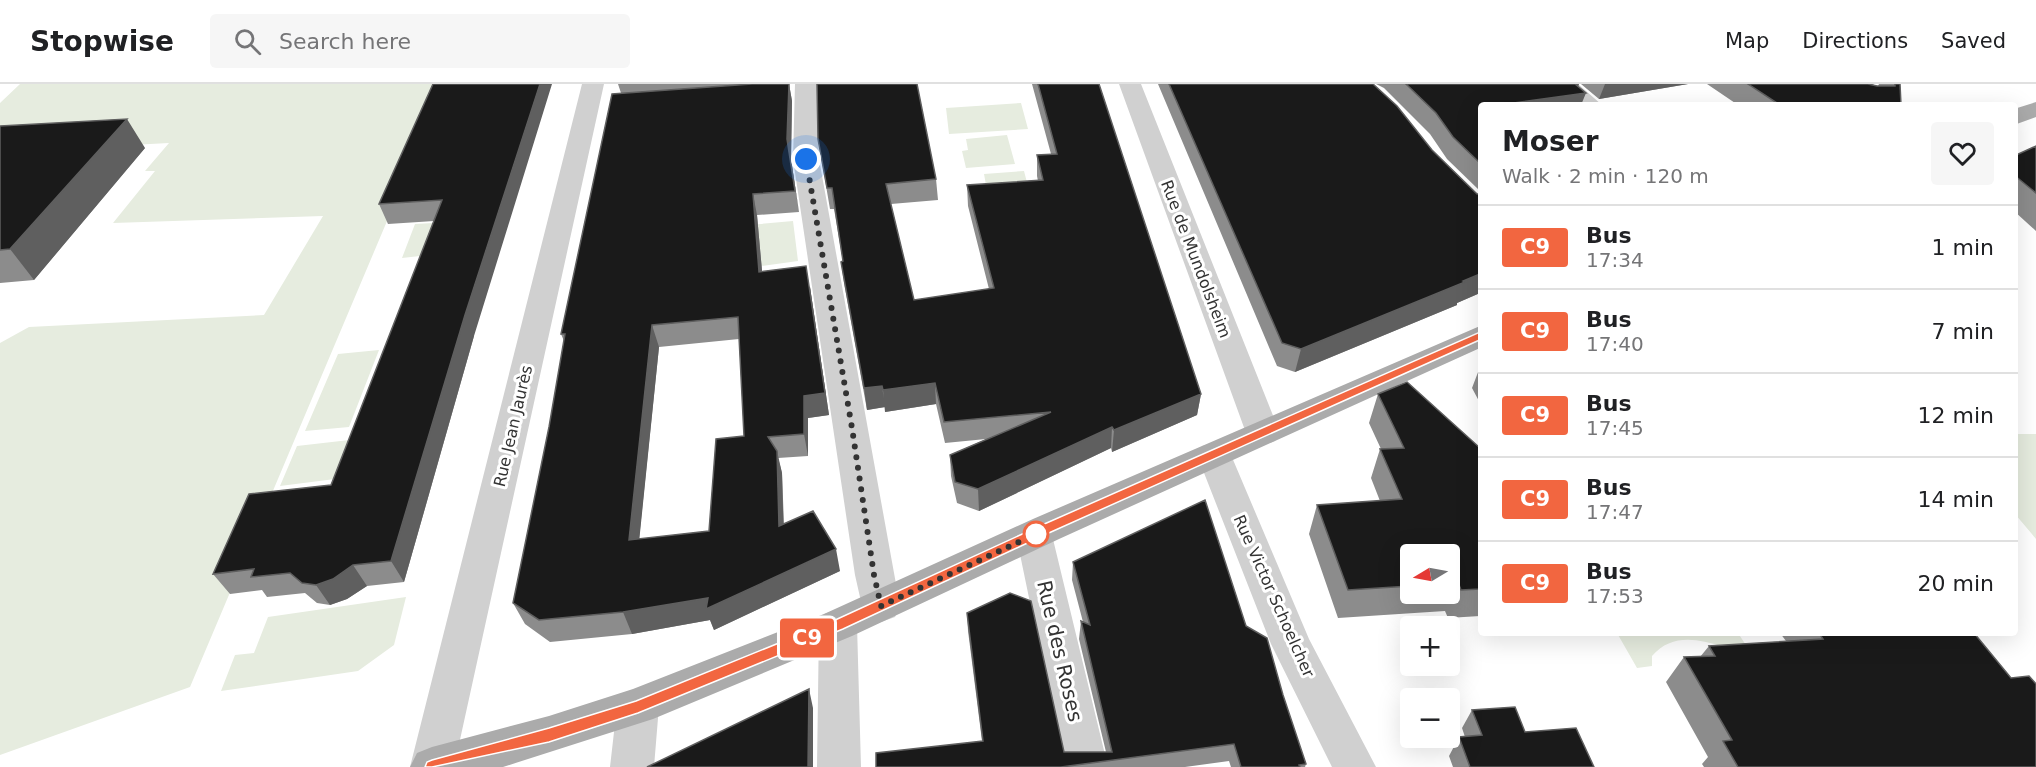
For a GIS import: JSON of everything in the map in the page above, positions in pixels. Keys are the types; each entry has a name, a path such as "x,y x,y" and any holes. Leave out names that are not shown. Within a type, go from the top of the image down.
{"main road":[{"path":"2018,117 2036,110"},
{"path":"432,767 485,760 638,706 838,625 1478,337"}],"street":[{"name":"Rue de Mundolsheim","path":"1130,84 1263,433"},
{"path":"1564,84 1586,102"},
{"path":"797,89 806,159 881,606"},
{"name":"Rue Jean Jaurès","path":"432,767 597,99"},
{"name":"Rue Victor Schoelcher","path":"1214,455 1291,644 1354,767"},
{"name":"Rue des Roses","path":"1034,535 1086,767"},
{"path":"838,625 839,767"},
{"path":"632,767 638,706"}],"shaded area":[{"path":"20,84 445,84 190,687 0,755 0,343 29,327 264,315 323,216 113,223 155,171 145,171 169,143 0,152 0,103"},
{"path":"1021,103 1028,129 949,134 946,108"},
{"path":"1007,135 1015,164 966,168 962,151 968,150 966,139"},
{"path":"1024,171 1031,198 989,201 984,174"},
{"path":"793,221 798,261 739,269 738,226"},
{"path":"451,222 438,254 402,258 415,224"},
{"path":"379,350 349,427 305,431 338,354"},
{"path":"2018,434 2036,434 2036,539 2018,518"},
{"path":"358,439 335,479 280,486 297,446"},
{"path":"406,597 394,645 358,671 221,691 235,655 254,653 268,617"},
{"path":"1619,636 1740,636 1755,659 1715,644 1688,640 1675,641 1663,646 1652,656 1652,666 1637,668"}],"building":[{"path":"433,84 540,84 465,315 391,561 353,565 333,579 316,585 302,583 290,573 251,577 254,569 213,574 249,494 331,485 442,200 379,204"},
{"path":"752,84 789,84 787,139 795,191 753,194 759,272 806,266 825,393 804,396 804,434 768,437 777,451 779,526 813,511 836,549 706,609 708,598 623,612 539,620 513,603 549,427 565,334 561,334 612,94","holes":["738,317 744,436 716,439 709,531 629,540 652,325"]},
{"path":"817,84 917,84 936,179 886,184 914,300 994,288 967,185 1043,180 1037,155 1057,154 1038,84 1099,84 1201,394 1114,430 1112,427 978,489 955,482 950,455 1051,412 944,422 935,383 883,390 882,386 864,388 841,262 843,261 832,188 827,188 818,139"},
{"path":"1169,84 1373,84 1397,106 1432,150 1478,194 1478,275 1301,349 1282,343"},
{"path":"1406,84 1575,84 1586,93 1521,102 1478,102 1478,161 1453,137 1436,113"},
{"path":"1748,84 1895,86 1895,84 1900,84 1901,102 1775,102"},
{"path":"127,119 10,249 0,250 0,126"},
{"path":"2036,146 2036,193 2018,178 2018,154"},
{"path":"1407,382 1478,446 1478,589 1461,590 1460,544 1400,544 1400,587 1348,590 1317,505 1402,499 1380,449 1404,448 1378,394"},
{"path":"1205,500 1246,626 1267,638 1306,764 1299,765 1300,767 1241,767 1234,744 1061,767 876,767 876,753 983,741 967,613 1010,593 1031,601 1064,752 1112,752 1081,621 1090,625 1073,562"},
{"path":"1821,636 1976,636 2011,678 2029,676 2036,684 2036,767 1738,767 1723,741 1732,740 1684,657 1715,656 1709,646 1823,639"},
{"path":"809,689 808,767 647,767"},
{"path":"1515,707 1525,732 1576,728 1594,767 1470,767 1460,737 1482,735 1472,710"}],"bus line":[{"name":"C9","path":"432,767 549,735 638,706 838,625 1046,529 1478,337"}],"route":[{"path":"806,159 881,606 1036,534"}]}
